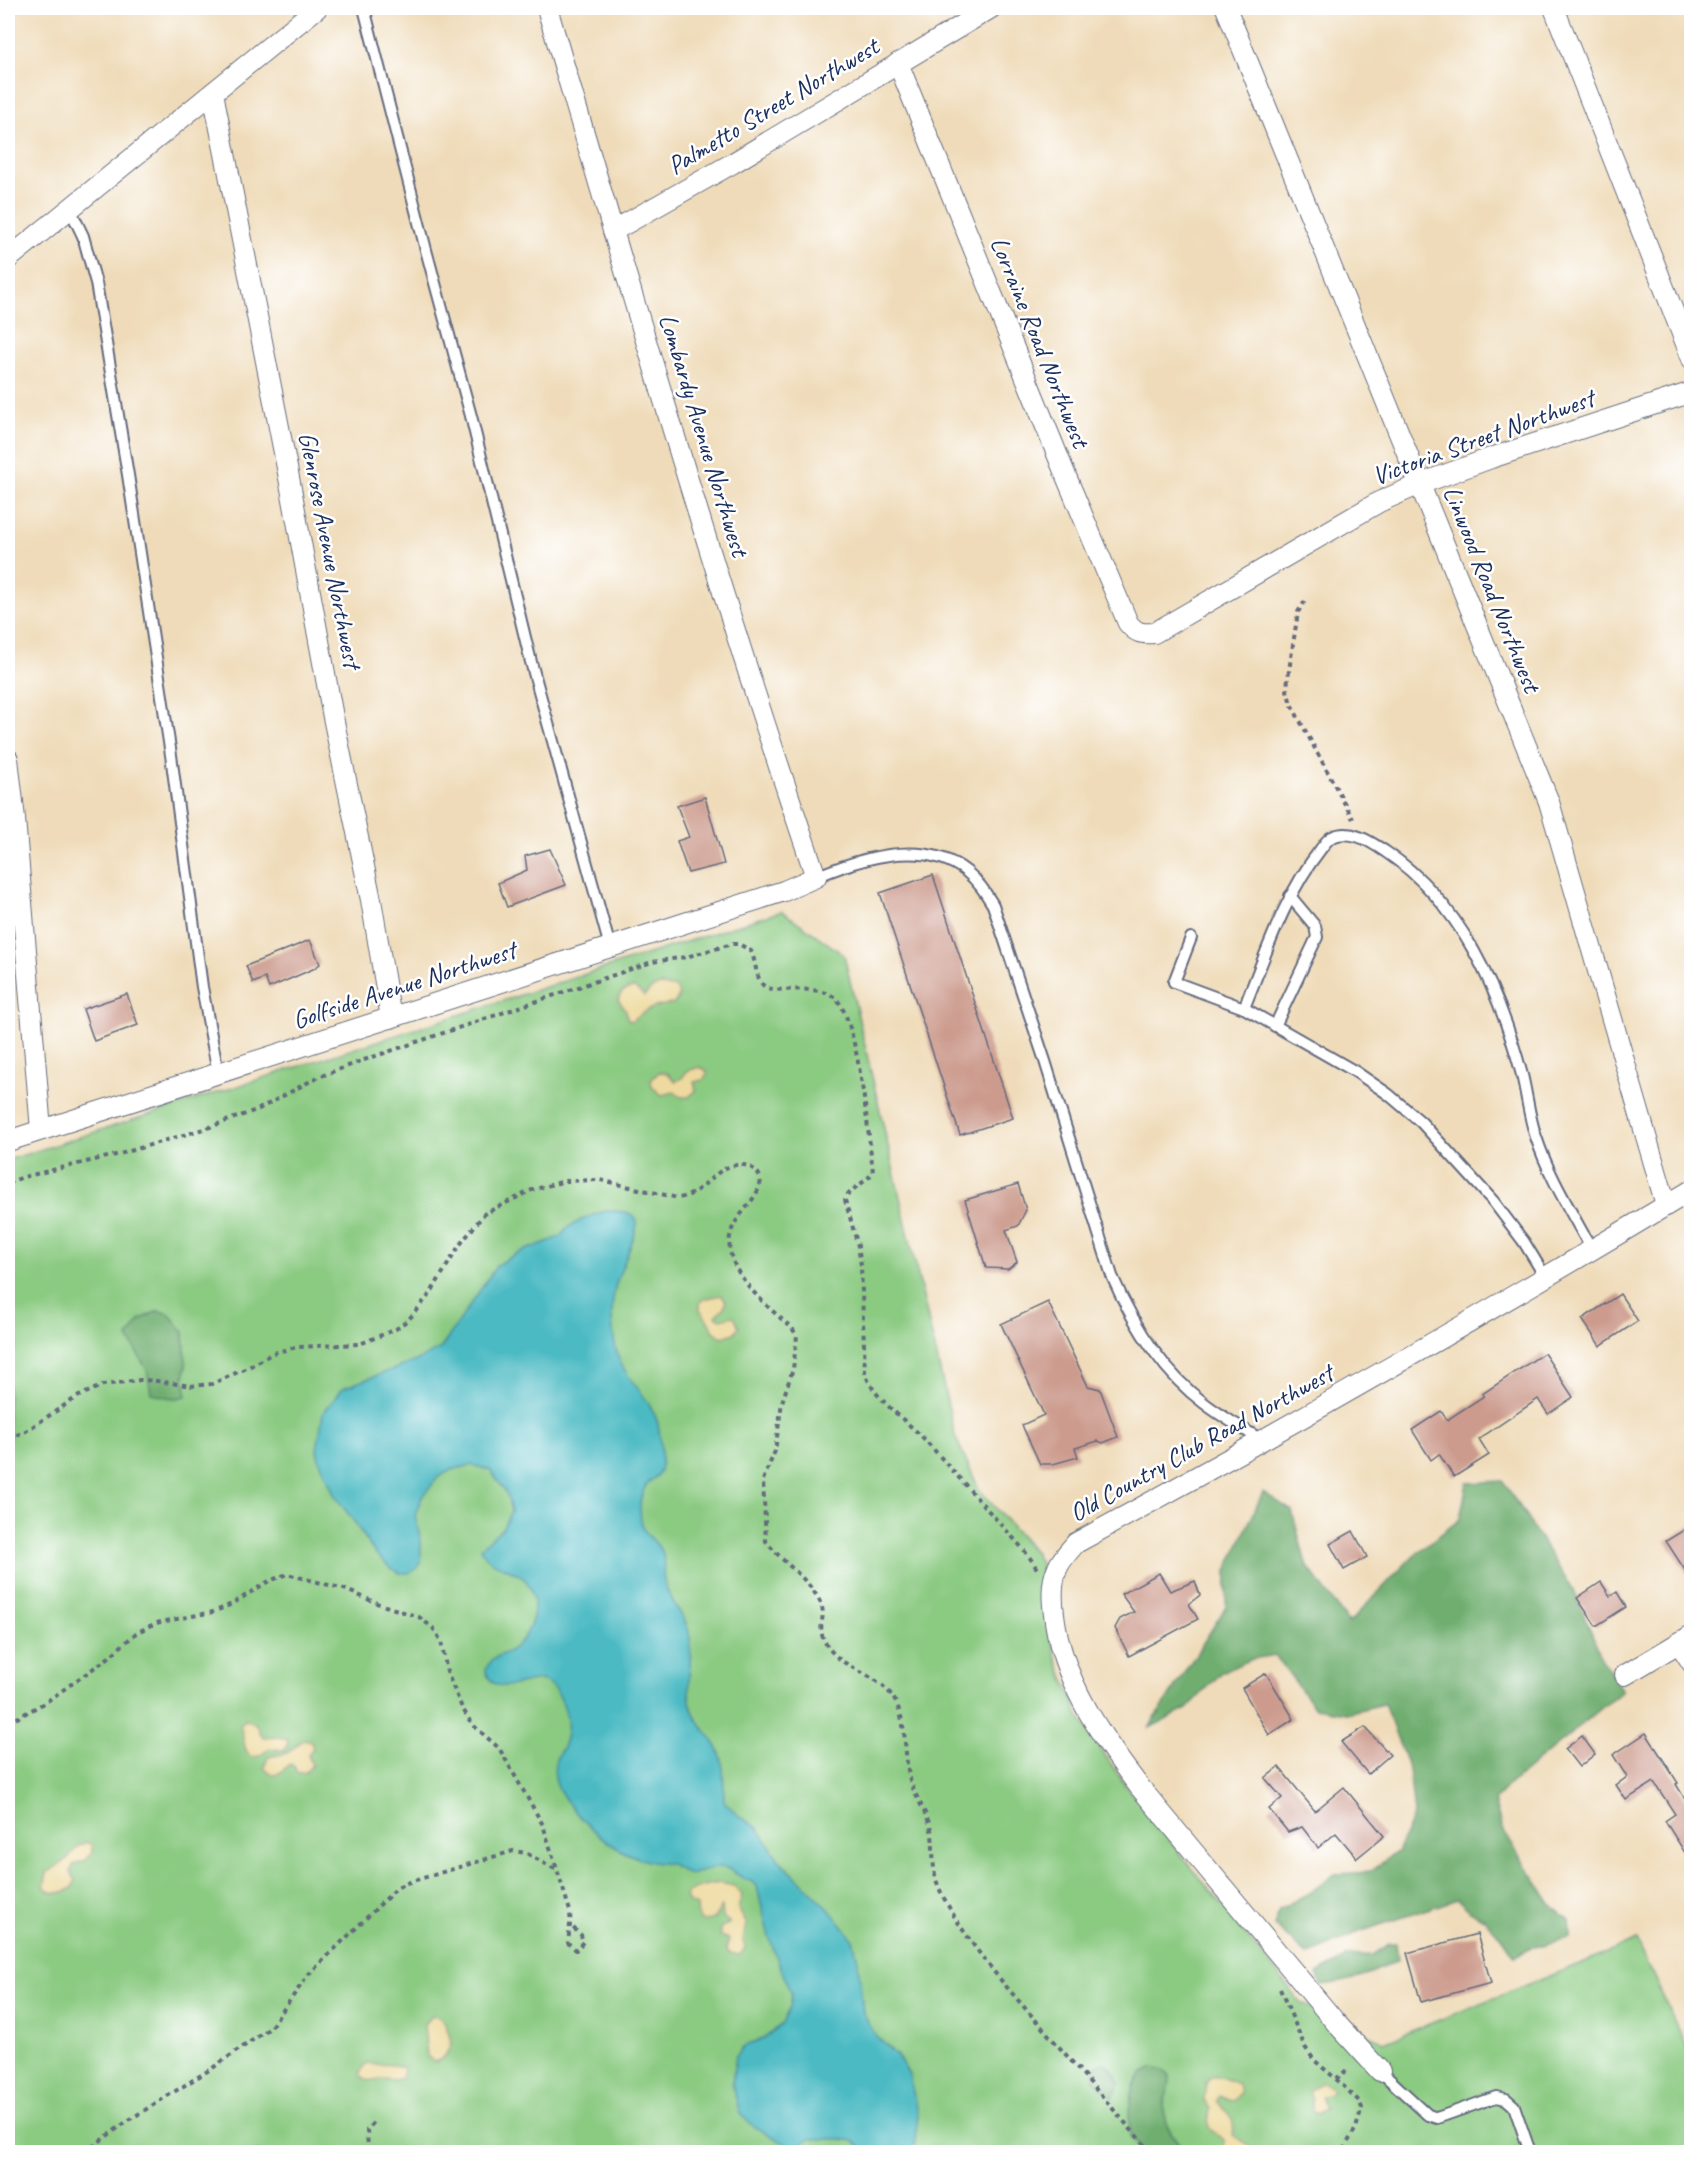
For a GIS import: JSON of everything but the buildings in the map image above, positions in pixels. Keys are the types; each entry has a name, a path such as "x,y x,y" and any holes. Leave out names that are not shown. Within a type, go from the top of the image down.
{"street":[{"path":"8,259 317,8"},
{"name":"Lombardy Avenue Northwest","path":"547,8 613,231 776,757 816,877"},
{"name":"Palmetto Street Northwest","path":"613,231 733,163 991,8"},
{"name":"Linwood Road Northwest","path":"1226,8 1549,802 1666,1205"},
{"path":"1554,8 1692,359"},
{"name":"Lorraine Road Northwest","path":"898,63 1128,623 1142,634"},
{"name":"Glenrose Avenue Northwest","path":"213,93 290,483 333,717 371,900 391,1018"},
{"name":"Victoria Street Northwest","path":"1142,634 1154,633 1379,502 1491,458 1692,392"},
{"path":"8,759 15,819 40,1130"},
{"name":"Golfside Avenue Northwest","path":"8,1141 784,891 816,877"},
{"name":"Old Country Club Road Northwest","path":"1380,2071 1337,2024 1114,1753 1078,1693 1064,1658 1056,1632 1052,1586 1057,1569 1066,1553 1076,1543 1263,1441 1546,1278 1692,1190"},
{"path":"1625,1675 1685,1639 1692,1663"}],"lane":[{"path":"364,8 471,416 531,662 610,947"},
{"path":"70,209 84,236 96,283 171,755 202,987 218,1073"},
{"path":"1244,1008 1290,896 1330,837 1343,834 1364,838 1402,863 1430,888 1454,917 1473,949 1503,1016 1522,1076 1536,1137 1556,1184 1593,1250"},
{"path":"816,877 864,859 887,855 927,854 948,860 966,871 981,886 993,905 1045,1061 1112,1276 1126,1308 1144,1338 1176,1379 1204,1404 1263,1441"},
{"path":"1275,1026 1317,937 1315,926 1290,896"},
{"path":"1191,938 1174,982 1244,1008 1356,1072 1388,1094 1421,1122 1493,1201 1524,1242 1546,1278"},
{"path":"1380,2071 1428,2115 1437,2118 1496,2097 1506,2099 1514,2106 1530,2152"}],"path":[{"path":"1305,602 1298,612 1287,690 1291,704 1364,838"},
{"path":"8,1183 23,1177 120,1154 210,1127 259,1109 316,1078 364,1060 652,962 673,960 719,946 739,944 751,951 758,977 764,987 777,991 790,988 821,991 834,998 840,1004 854,1038 864,1094 873,1172 870,1177 852,1190 845,1200 861,1265 867,1381 884,1401 925,1440 1033,1562 1039,1578"},
{"path":"8,1439 26,1431 77,1397 103,1385 140,1380 191,1386 212,1384 273,1353 297,1347 360,1344 396,1329 409,1319 430,1294 459,1246 484,1214 532,1190 565,1181 600,1180 678,1198 688,1197 724,1169 735,1165 749,1166 760,1174 760,1187 730,1233 729,1249 745,1281 792,1328 796,1336 793,1370 782,1402 775,1451 764,1479 766,1541 816,1595 823,1611 820,1629 831,1652 841,1661 881,1684 892,1695 904,1724 909,1775 932,1834 933,1871 946,1902 976,1951 1151,2152"},
{"path":"8,1723 45,1702 108,1658 136,1633 156,1623 213,1612 286,1574 345,1589 379,1604 419,1617 433,1628 441,1641 447,1672 462,1708 474,1726 499,1748 543,1825 570,1911 568,1943 576,1950 584,1942 581,1935 570,1925"},
{"path":"85,2152 129,2120 214,2067 270,2028 282,2014 297,1987 316,1965 403,1884 513,1851 526,1853 558,1869"},
{"path":"1279,1986 1305,2047 1314,2060 1359,2101 1362,2108 1356,2128 1342,2152"},
{"path":"368,2152 367,2130 374,2122"}],"green space":[{"path":"782,911 844,955 955,1436 979,1489 1035,1553 1045,1575 1055,1654 1079,1716 1125,1785 1301,2003 1384,2042 1637,1941 1691,2057 1691,2152 8,2152 8,1160"},
{"path":"158,1311 168,1313 184,1332 186,1366 184,1378 187,1396 174,1399 151,1393 147,1370 128,1337 141,1319"},
{"path":"1503,1481 1575,1593 1601,1657 1622,1691 1510,1784 1494,1801 1502,1829 1554,1908 1569,1920 1570,1938 1531,1948 1514,1956 1501,1937 1484,1919 1470,1911 1457,1899 1359,1932 1307,1955 1274,1925 1279,1909 1309,1893 1335,1874 1369,1872 1398,1851 1414,1814 1409,1769 1384,1704 1346,1713 1315,1708 1275,1655 1252,1659 1222,1672 1187,1709 1149,1728 1226,1607 1227,1571 1263,1492 1292,1511 1306,1564 1349,1623 1412,1557 1460,1519 1467,1483"},
{"path":"1389,1944 1396,1944 1398,1960 1361,1977 1321,1985 1317,1974 1348,1956 1372,1955"},
{"path":"1104,2063 1110,2066 1120,2083 1112,2098 1093,2078 1096,2066"},
{"path":"1153,2068 1162,2070 1169,2078 1170,2083 1164,2105 1165,2119 1185,2152 1144,2152 1130,2136 1129,2109 1134,2085 1142,2074"}],"sand":[{"path":"660,985 677,988 679,996 674,1004 652,1008 632,1021 627,1019 626,1010 618,1000 622,992 635,988 644,996 651,989"},
{"path":"700,1067 707,1071 707,1074 703,1080 694,1082 696,1090 689,1097 681,1097 674,1092 662,1095 652,1087 651,1080 659,1072 668,1073 675,1082 687,1071"},
{"path":"721,1295 726,1301 716,1316 721,1319 734,1316 739,1327 734,1333 723,1337 712,1329 700,1310 700,1303 703,1299"},
{"path":"245,1720 256,1724 263,1738 286,1739 288,1743 285,1750 269,1749 259,1756 251,1757 245,1746 240,1726"},
{"path":"304,1739 311,1741 313,1748 308,1755 312,1765 306,1772 297,1773 294,1766 290,1764 275,1775 264,1768 268,1757 287,1753"},
{"path":"86,1842 92,1845 92,1854 86,1860 73,1865 71,1872 75,1880 73,1888 57,1893 50,1892 44,1886 47,1873 67,1859 78,1846"},
{"path":"720,1883 734,1886 742,1895 738,1909 747,1924 743,1940 745,1948 740,1955 729,1953 726,1948 729,1939 720,1936 720,1928 730,1923 723,1917 722,1907 713,1919 703,1922 698,1918 697,1906 687,1899 687,1894 694,1889"},
{"path":"433,2015 443,2021 451,2042 446,2055 434,2062 427,2056 424,2024"},
{"path":"368,2064 400,2066 404,2068 402,2077 397,2080 366,2080 360,2073"},
{"path":"1210,2077 1221,2077 1238,2084 1240,2092 1235,2100 1231,2101 1219,2096 1217,2101 1232,2120 1233,2135 1257,2152 1223,2152 1224,2140 1209,2127 1210,2109 1204,2100 1206,2083"},
{"path":"1322,2081 1332,2091 1328,2095 1321,2096 1325,2109 1317,2114 1312,2111 1312,2099 1309,2092"}],"water":[{"path":"605,1211 628,1213 637,1222 615,1286 612,1303 613,1328 615,1345 624,1368 649,1404 658,1424 661,1449 660,1469 645,1487 640,1502 640,1514 644,1529 663,1554 663,1578 666,1589 688,1630 691,1646 689,1693 692,1708 697,1720 719,1750 723,1772 724,1801 740,1817 758,1828 779,1860 828,1908 853,1939 858,1961 863,2013 876,2036 897,2056 909,2074 918,2115 912,2152 868,2152 854,2141 841,2139 810,2139 790,2146 754,2127 740,2114 732,2083 736,2056 743,2047 765,2037 782,2024 791,2004 791,1994 769,1937 757,1887 751,1881 727,1868 719,1867 689,1875 669,1863 649,1861 628,1854 609,1843 590,1827 563,1796 554,1770 567,1731 566,1714 560,1697 549,1684 542,1680 510,1686 495,1684 486,1670 493,1660 511,1650 524,1637 534,1611 532,1593 523,1578 489,1560 481,1548 503,1527 511,1511 507,1494 490,1470 471,1465 438,1477 421,1499 415,1515 421,1542 421,1562 415,1570 400,1573 390,1568 374,1552 335,1496 319,1459 317,1450 323,1413 343,1388 416,1361 441,1348 497,1265 516,1254 560,1237 567,1228"}]}
